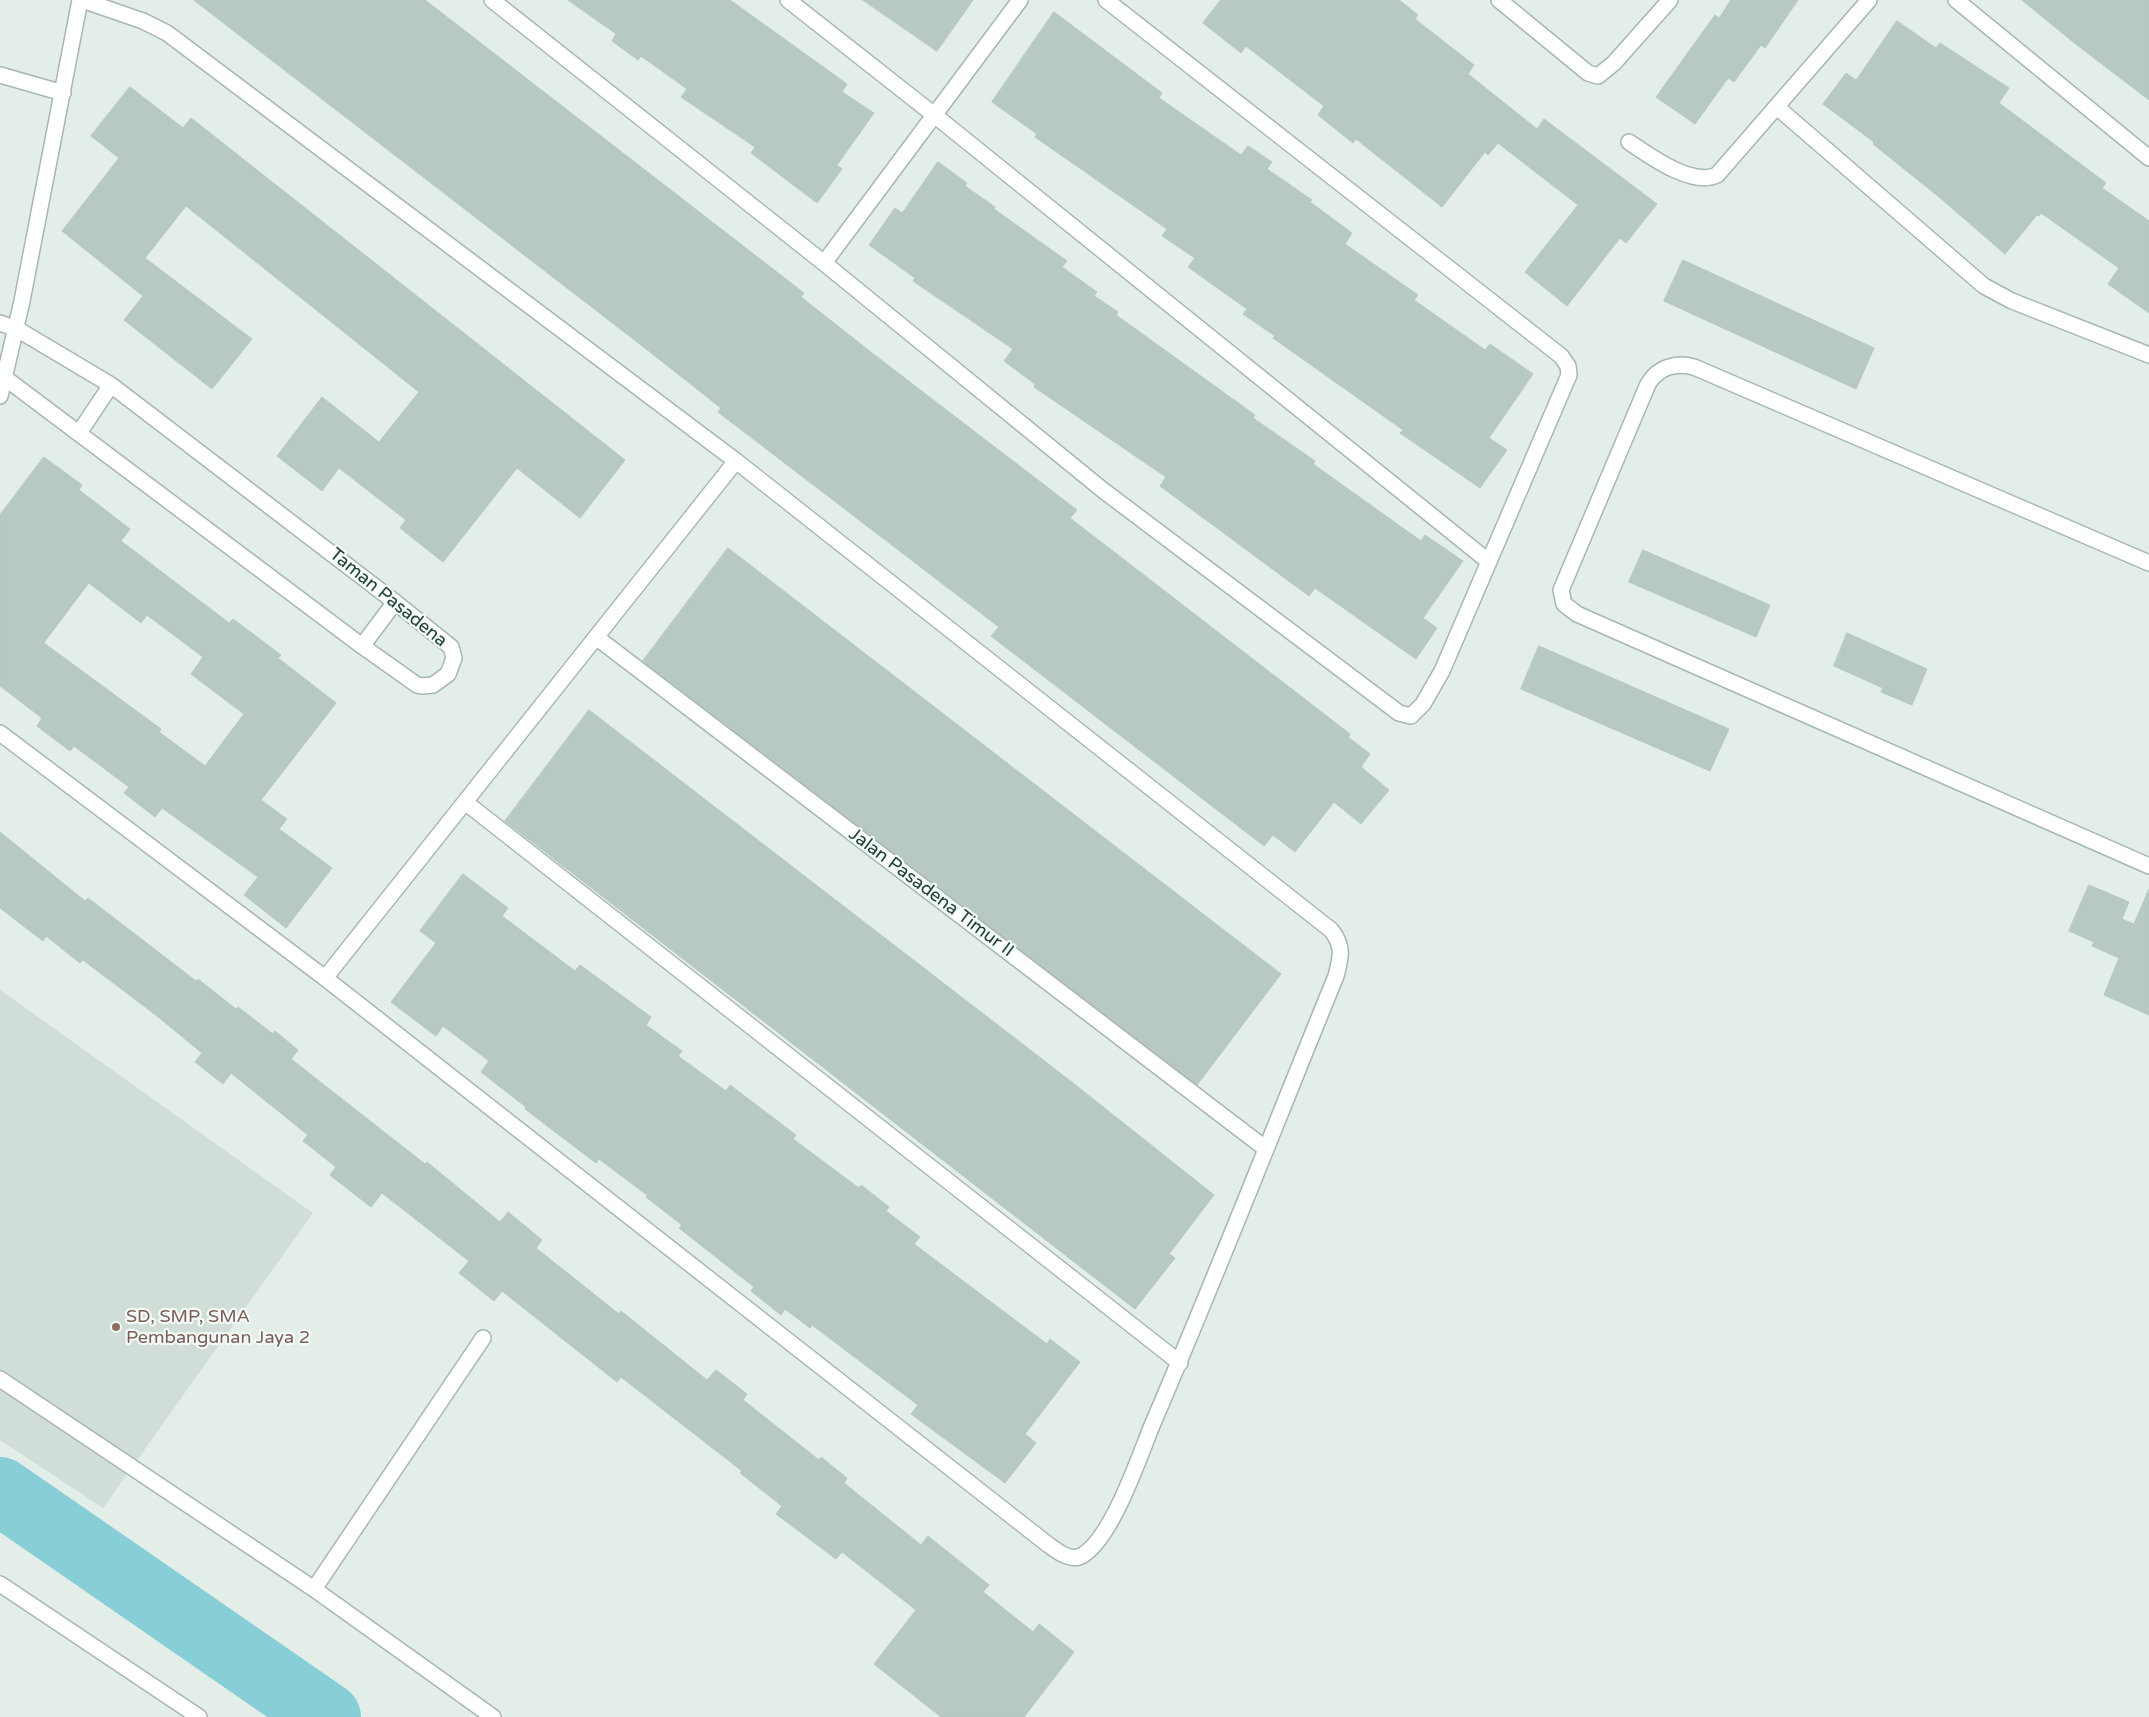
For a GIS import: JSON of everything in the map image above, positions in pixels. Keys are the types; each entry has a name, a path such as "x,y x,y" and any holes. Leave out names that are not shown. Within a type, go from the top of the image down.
{"street":[{"path":"0,396 17,329 81,0 143,21 167,33 736,461 1331,930 1340,941 1342,953 1336,976 1180,1363 1106,1529 1084,1555 1073,1558 1065,1556 1038,1537 325,978 0,733"},
{"path":"492,0 824,262 1104,491 1401,714 1411,716 1416,713 1434,686 1569,375 1567,363 1106,0"},
{"path":"788,0 933,114 1488,561"},
{"path":"824,262 1020,0"},
{"path":"1499,0 1588,73 1598,76 1614,63 1670,0"},
{"path":"1629,142 1680,171 1706,179 1717,175 1778,108 1869,0"},
{"path":"1956,0 2149,158"},
{"path":"0,75 63,93"},
{"path":"1778,108 1984,286 2012,301 2149,355"},
{"name":"Taman Pasadena","path":"0,323 17,329 111,385 395,602 451,647 454,658 448,674 433,685 417,685 362,646 6,378"},
{"path":"2149,563 1694,367 1676,364 1656,373 1648,384 1561,590 1564,604 1577,614 2149,866"},
{"path":"79,433 111,385"},
{"path":"325,978 736,461"},
{"path":"362,646 395,602"},
{"name":"Jalan Pasadena Timur II","path":"596,637 1266,1149"},
{"path":"465,802 1180,1363"},
{"path":"314,1589 483,1338"},
{"path":"0,1379 314,1589 493,1717"},
{"path":"0,1584 200,1717"}],"shaded area":[{"name":"SD, SMP, SMA Pembangunan Jaya 2","path":"0,990 313,1213 103,1508 0,1440"}],"building":[{"path":"194,0 425,0 804,293 801,297 1077,510 1070,518 1350,734 1348,737 1370,754 1361,767 1389,790 1361,824 1334,802 1295,852 1273,835 1264,846 991,636 999,627 718,412 721,408 650,352"},
{"path":"568,0 730,0 847,84 842,92 874,113 837,165 842,169 817,203 751,153 755,147 681,97 687,89 641,56 638,60 612,41 616,34"},
{"path":"863,0 973,0 937,51"},
{"path":"1221,0 1399,0 1418,15 1415,19 1474,65 1468,74 1537,129 1544,119 1657,204 1626,243 1620,238 1567,306 1525,272 1578,205 1498,143 1488,155 1485,152 1442,207 1356,139 1353,143 1318,115 1324,106 1246,46 1241,53 1203,23"},
{"path":"1731,0 1798,0 1765,48 1761,45 1734,82 1728,78 1695,124 1656,97 1715,15 1719,18"},
{"path":"2022,0 2149,0 2149,100 2077,45"},
{"path":"1054,12 1162,93 1159,98 1241,155 1248,146 1272,162 1267,169 1312,200 1310,202 1352,233 1345,244 1418,295 1414,300 1485,350 1490,344 1533,374 1489,438 1507,450 1480,488 1400,433 1403,430 1273,338 1275,336 1243,314 1247,309 1188,267 1195,258 1162,236 1167,229 1035,137 1037,134 992,102"},
{"path":"1897,21 1936,48 1940,43 2009,88 1999,103 2106,183 2102,188 2149,221 2149,313 2108,284 2119,268 2041,213 2039,216 2037,215 2005,254 1939,197 1873,144 1874,142 1823,104 1846,73 1856,80"},
{"path":"130,87 183,128 191,118 625,460 580,518 517,468 443,562 400,528 406,520 339,468 322,491 277,456 322,397 379,442 419,392 186,206 145,258 252,339 212,389 124,320 143,296 62,231 119,158 91,136"},
{"path":"938,162 967,183 965,186 995,207 994,209 1067,261 1062,267 1097,292 1094,296 1118,312 1116,315 1255,415 1253,418 1315,461 1313,464 1421,541 1425,535 1463,561 1423,618 1437,628 1416,659 1315,588 1309,596 1160,486 1166,477 1034,387 1035,384 1004,361 1013,349 913,281 915,278 869,245 895,208 902,213"},
{"path":"1683,260 1874,348 1856,389 1664,301"},
{"path":"44,457 82,485 79,490 130,529 121,541 229,623 233,619 281,655 278,658 336,703 261,800 287,819 279,829 332,868 286,928 244,895 258,877 162,808 155,817 124,793 129,787 74,746 70,751 37,726 42,718 0,686 0,515","holes":["89,583 141,623 147,615 203,657 191,674 244,714 205,766 159,732 161,729 44,643"]},
{"path":"728,548 1281,974 1197,1085 643,661"},
{"path":"1643,550 1770,605 1756,637 1629,582"},
{"path":"1847,633 1927,669 1912,705 1881,692 1883,688 1834,666"},
{"path":"1539,646 1729,729 1710,771 1521,689"},
{"path":"589,710 1073,1083 1214,1195 1169,1254 1175,1258 1135,1309 505,821"},
{"path":"0,832 85,901 88,898 196,981 198,979 236,1009 238,1007 273,1034 275,1031 298,1050 291,1059 425,1164 427,1162 500,1222 508,1212 542,1240 536,1248 619,1314 621,1311 707,1380 716,1370 747,1394 743,1400 819,1460 821,1457 847,1478 844,1483 921,1545 928,1536 989,1585 983,1592 1033,1632 1039,1624 1074,1652 1024,1717 941,1717 874,1664 916,1610 842,1552 836,1559 776,1514 782,1506 740,1473 742,1471 621,1377 617,1382 502,1291 494,1301 459,1273 469,1261 382,1193 371,1207 330,1175 336,1167 303,1141 308,1135 231,1073 223,1084 195,1062 202,1053 157,1016 83,960 80,963 46,936 43,941 0,908"},
{"path":"463,874 508,908 502,916 575,971 580,965 651,1017 646,1025 682,1051 678,1056 726,1091 730,1085 796,1135 793,1139 859,1188 861,1185 889,1207 886,1211 920,1237 914,1244 1047,1344 1050,1339 1080,1362 1025,1434 1036,1443 1005,1483 911,1414 918,1405 812,1325 810,1328 785,1309 781,1315 751,1291 754,1287 679,1228 682,1225 646,1197 647,1195 599,1159 596,1163 525,1109 526,1107 481,1072 489,1061 443,1026 436,1036 391,1002 436,943 420,931"},
{"path":"2089,885 2129,902 2122,919 2134,924 2149,889 2149,1015 2104,995 2119,958 2092,946 2094,942 2069,931"}],"waterway":[{"path":"0,1491 327,1717"}],"place":[{"name":"SD, SMP, SMA Pembangunan Jaya 2","path":"116,1327"}]}
